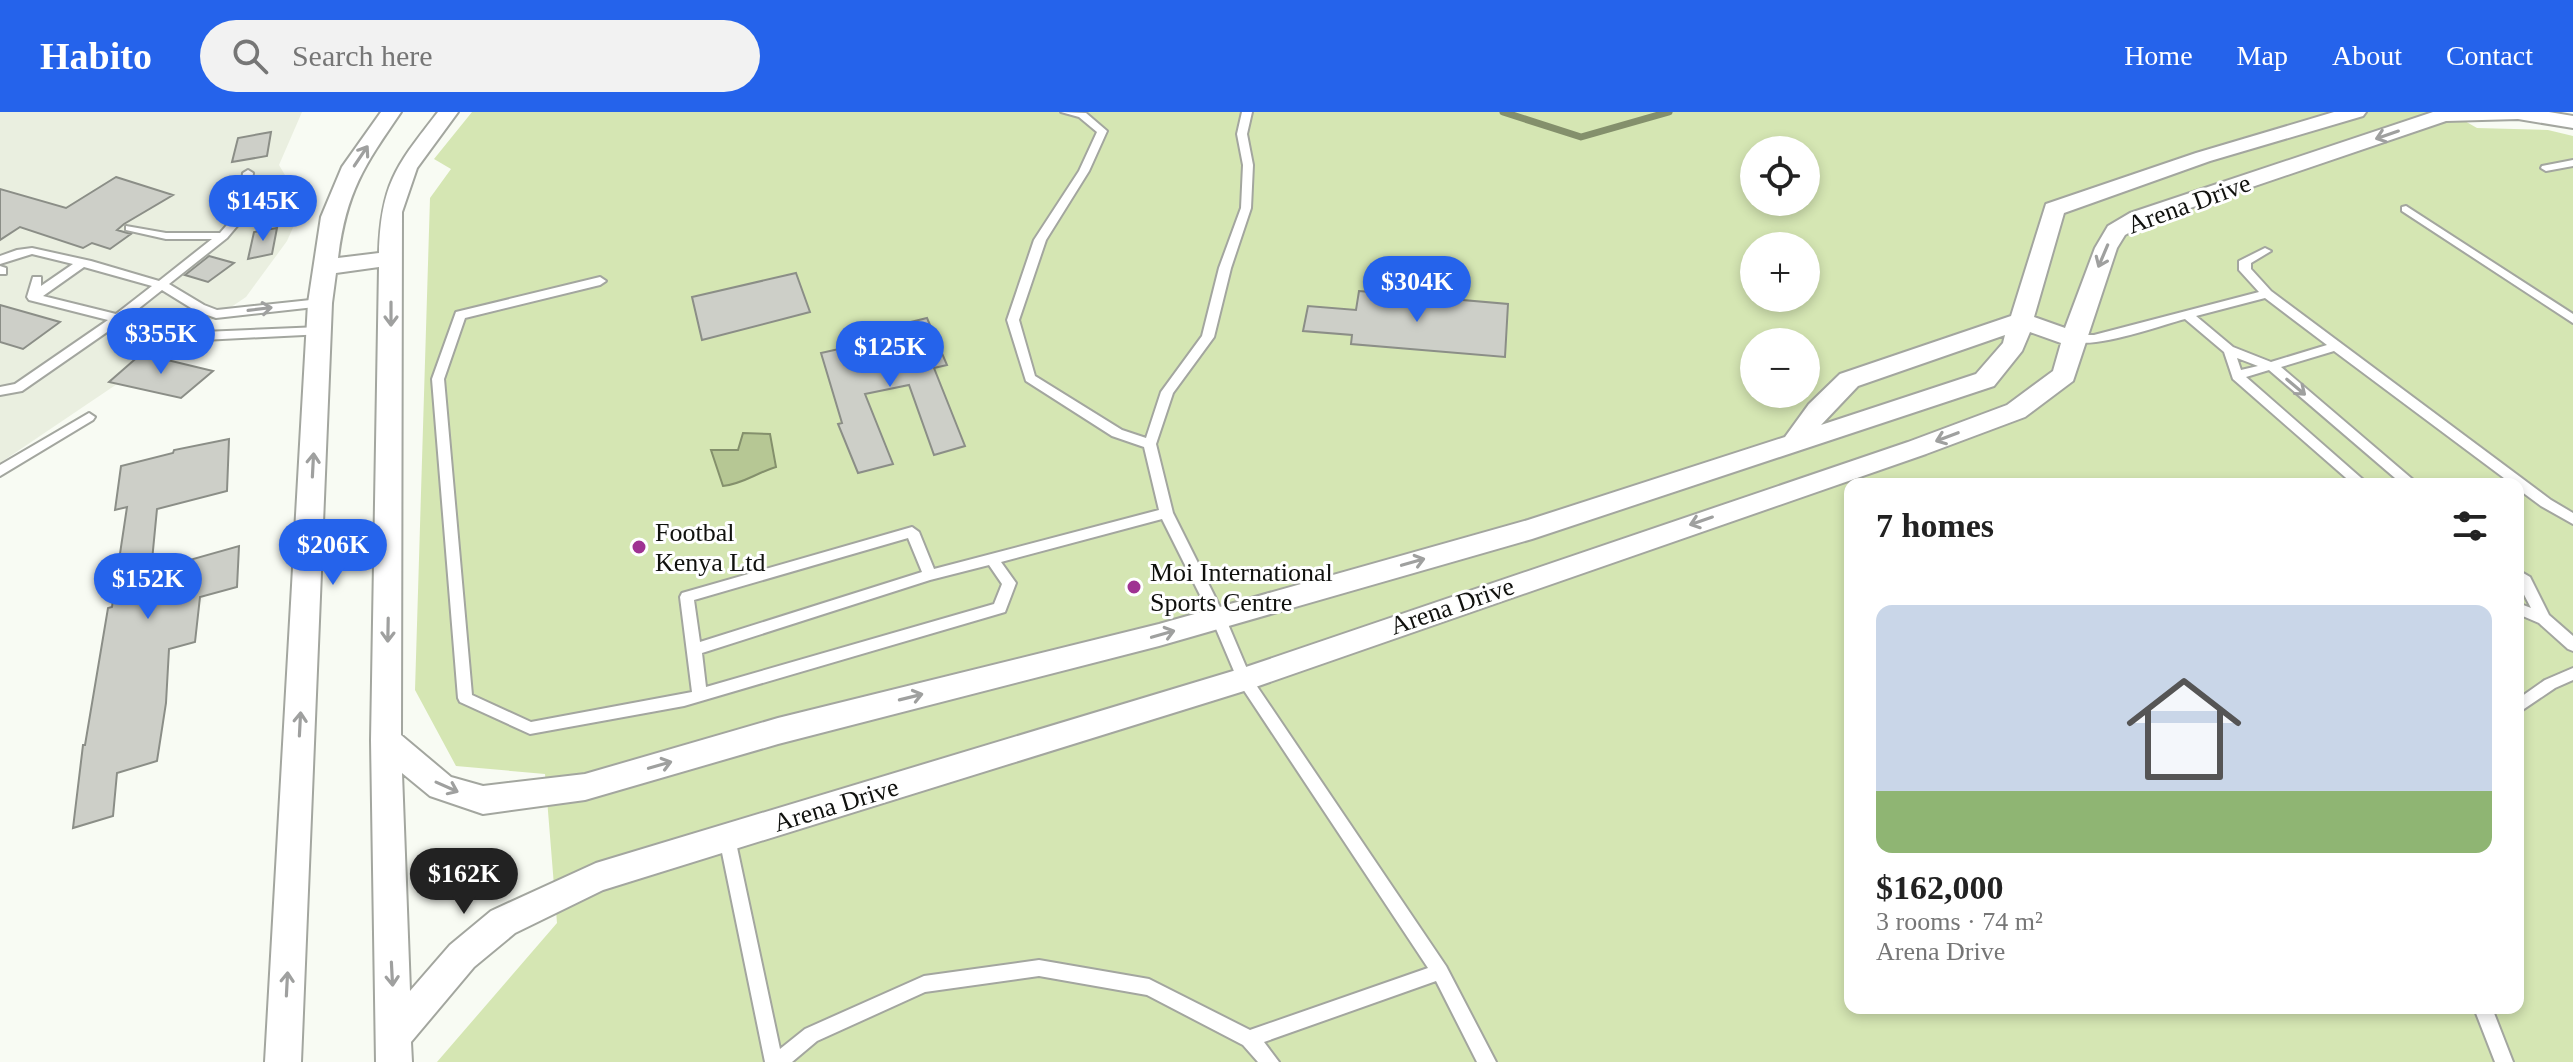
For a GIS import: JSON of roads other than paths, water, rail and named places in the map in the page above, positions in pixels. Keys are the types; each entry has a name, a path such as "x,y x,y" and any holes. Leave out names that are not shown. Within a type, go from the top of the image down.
{"street":[{"path":"283,1062 320,317 332,217 353,167 391,112"},
{"path":"394,1049 386,740 391,212 407,167 448,112"},
{"name":"Arena Drive","path":"386,740 441,787 483,800 585,787 778,731 1083,655 1532,529 1985,380 2014,345 2054,209 2203,157 2356,112"},
{"name":"Arena Drive","path":"394,1049 462,956 503,922 596,878 1244,679 1917,448 2016,411 2064,375 2106,248 2116,231 2138,218 2441,114 2518,113 2573,122"},
{"path":"326,267 391,258"},
{"path":"1793,444 1818,410 1849,380 2021,321 2074,339"}],"lane":[{"path":"1066,112 1082,115 1102,131 1084,171 1040,240 1013,320 1030,378 1117,433 1150,444"},
{"path":"1247,112 1242,134 1248,165 1246,208 1225,268 1208,337 1167,392 1150,444 1166,513 1218,617 1244,679 1440,972 1487,1062"},
{"path":"2546,168 2573,163"},
{"path":"0,391 18,388 118,319 223,236 244,211 248,173"},
{"path":"2406,209 2573,319"},
{"path":"130,228 166,236 223,236"},
{"path":"1,267 21,252 32,251 162,285 216,314 320,317"},
{"path":"2265,251 2245,261 2245,270 2267,294 2513,478"},
{"path":"33,297 82,263 112,263"},
{"path":"33,297 37,280"},
{"path":"600,281 460,315 438,379 448,467 465,698 530,728 700,695 1000,608 1009,583 992,559"},
{"path":"2074,339 2094,339 2267,294"},
{"path":"33,297 118,319 203,336 320,317"},
{"path":"2188,316 2229,350 2273,367 2404,478"},
{"path":"2237,376 2336,346"},
{"path":"2229,350 2237,376 2354,478"},
{"path":"0,471 89,417"},
{"path":"2524,487 2573,519"},
{"path":"694,650 930,575 1166,513"},
{"path":"700,695 687,597 912,532 930,575"},
{"path":"2524,580 2544,619"},
{"path":"2524,611 2544,619 2573,645"},
{"path":"2524,703 2550,684 2573,674"},
{"path":"727,838 776,1062 811,1035 924,984 1039,968 1149,987 1249,1039 1270,1062"},
{"path":"1249,1039 1440,972"},
{"path":"2485,1014 2504,1062"}],"waterway":[{"path":"1503,112 1581,137 1669,112"}],"place":[{"name":"Footbal Kenya Ltd","path":"639,547"},
{"name":"Moi International Sports Centre","path":"1134,587"}]}
